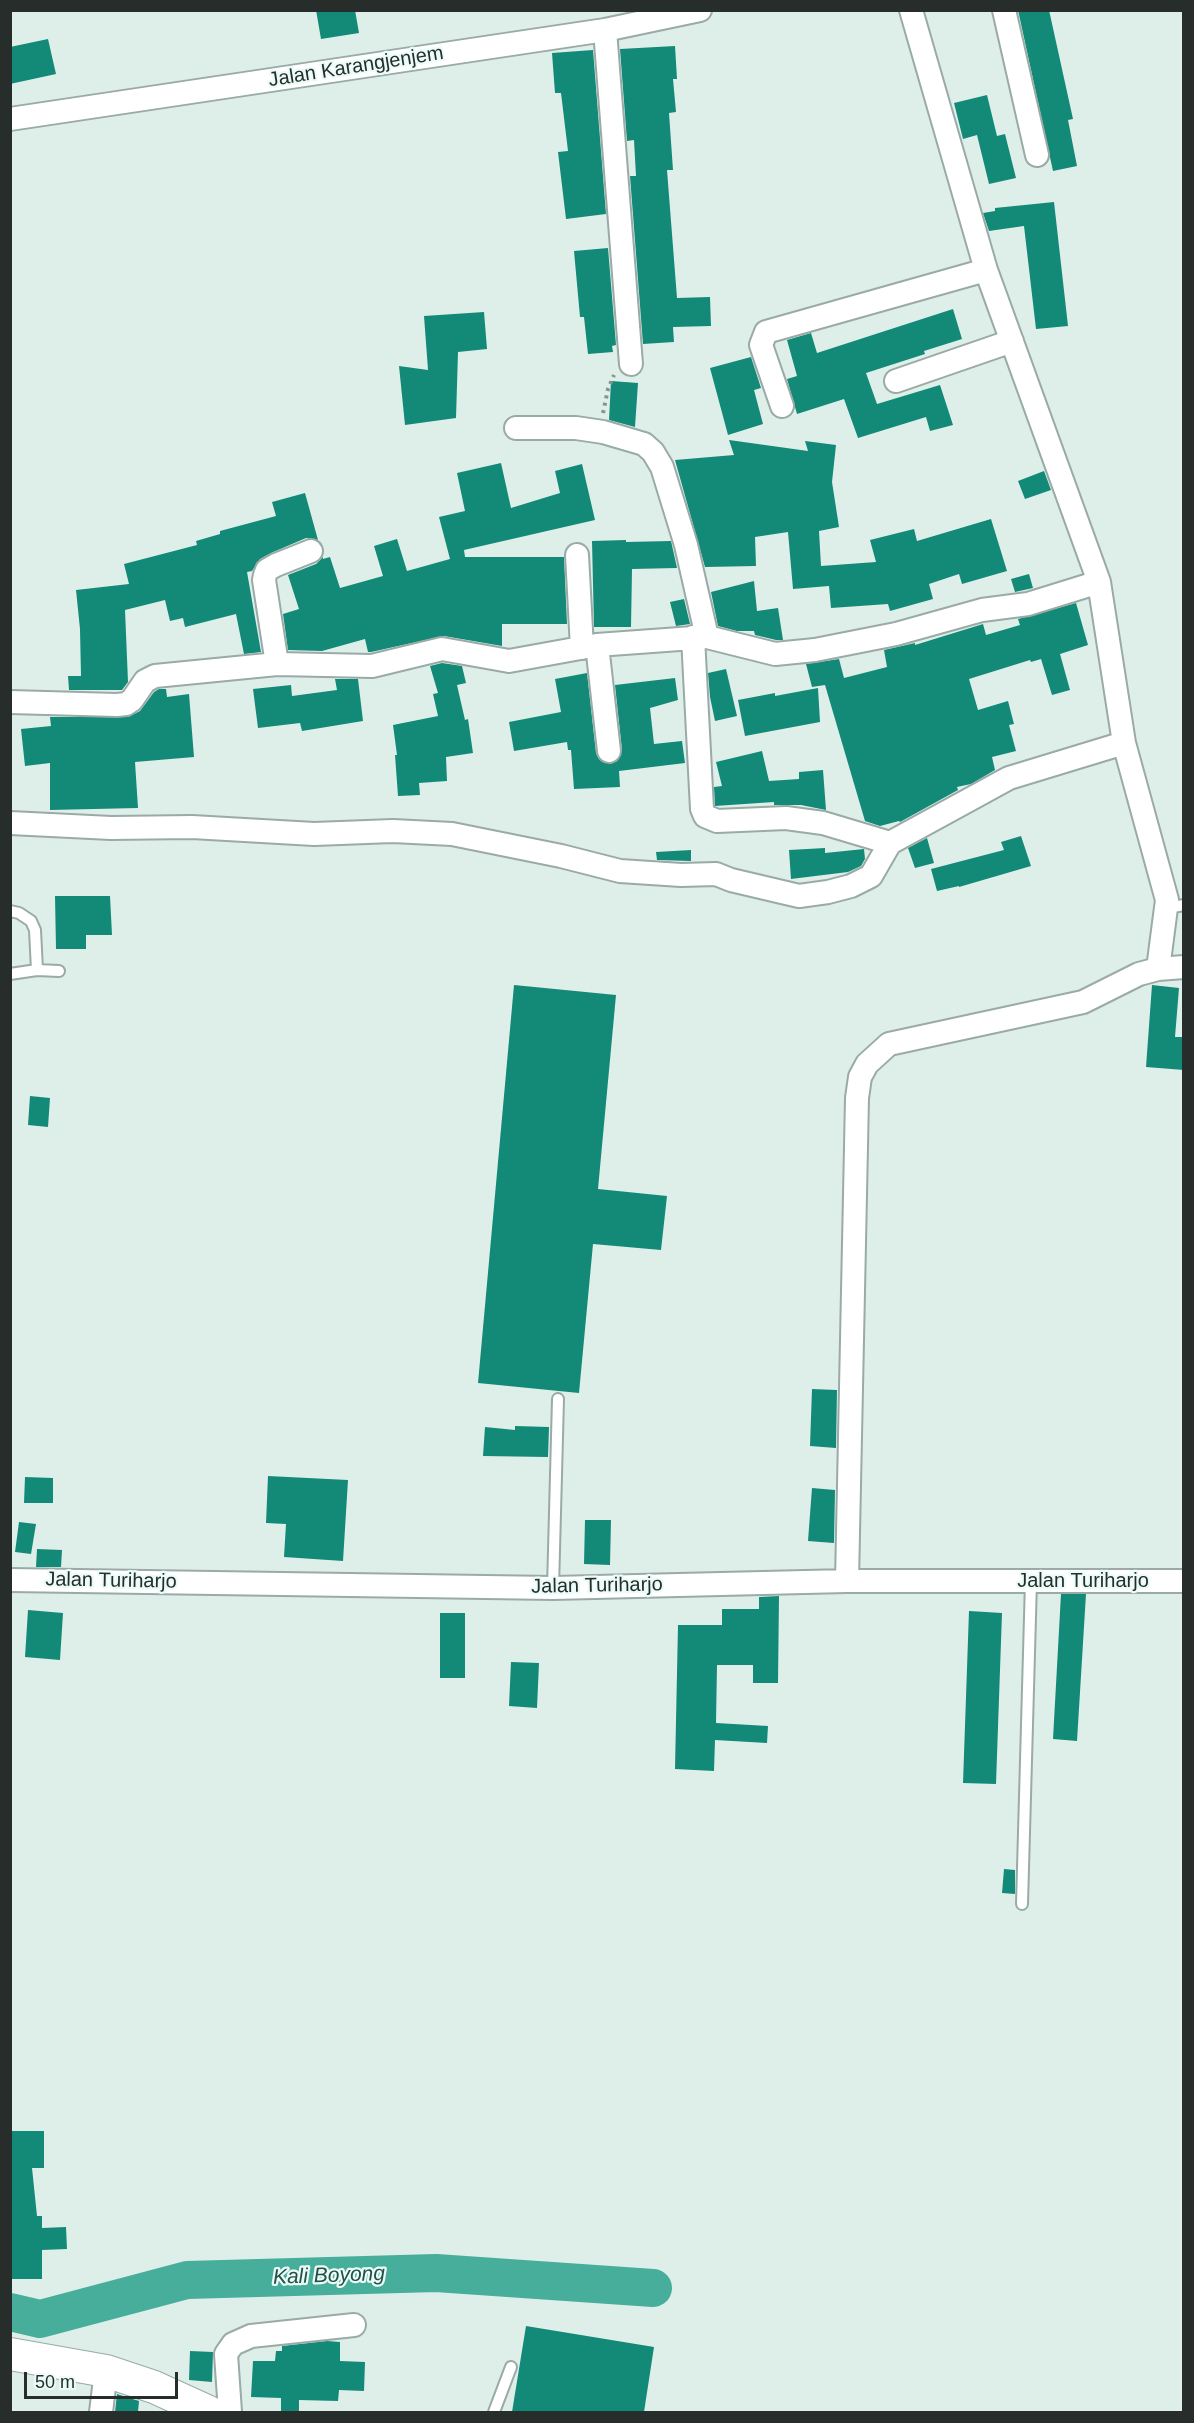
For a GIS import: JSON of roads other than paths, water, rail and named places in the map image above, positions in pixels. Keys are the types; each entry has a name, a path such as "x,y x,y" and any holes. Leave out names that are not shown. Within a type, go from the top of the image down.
{"main road":[{"path":"10,2354 106,2371 154,2386 209,2412"}],"street":[{"name":"Jalan Karangjenjem","path":"10,119 605,30 700,10"},
{"path":"911,10 986,270 1099,582 1124,742 1167,900 1175,907 1158,969"},
{"path":"1004,10 1036,155"},
{"path":"605,30 631,364"},
{"path":"782,406 761,345 766,332 986,270"},
{"path":"896,381 1012,341"},
{"path":"516,428 576,428 603,432 644,444 662,467 686,545 700,637 702,809 705,816 725,821 786,818 823,823 890,843"},
{"path":"277,664 265,574 276,565 312,551"},
{"path":"577,555 590,647 609,751"},
{"path":"10,702 126,704 132,700 145,681 155,676 277,664 372,666 442,649 510,661 590,647 700,637 775,654 815,650 896,634 982,610 1028,604 1099,582"},
{"path":"10,824 111,828 192,827 314,834 393,831 452,834 561,856 620,871 681,875 716,874 731,880 799,896 851,886 871,876 890,843 1009,778 1124,742"},
{"path":"847,1581 857,1109 860,1077 867,1064 889,1044 1083,1002 1139,974 1158,969 1184,968"},
{"name":"Jalan Turiharjo","path":"10,1580 553,1588 847,1581 1184,1581"},
{"path":"230,2412 226,2354 233,2344 251,2336 354,2325"},
{"path":"100,2412 106,2371"}],"lane":[{"path":"10,911 19,913 31,921 35,930 37,970"},
{"path":"10,974 37,970 59,971"},
{"path":"553,1588 558,1399"},
{"path":"1022,1904 1031,1581"},
{"path":"494,2412 511,2367"}],"waterway":[{"name":"Kali Boyong","path":"10,2312 40,2319 187,2280 436,2273 653,2288"}]}
